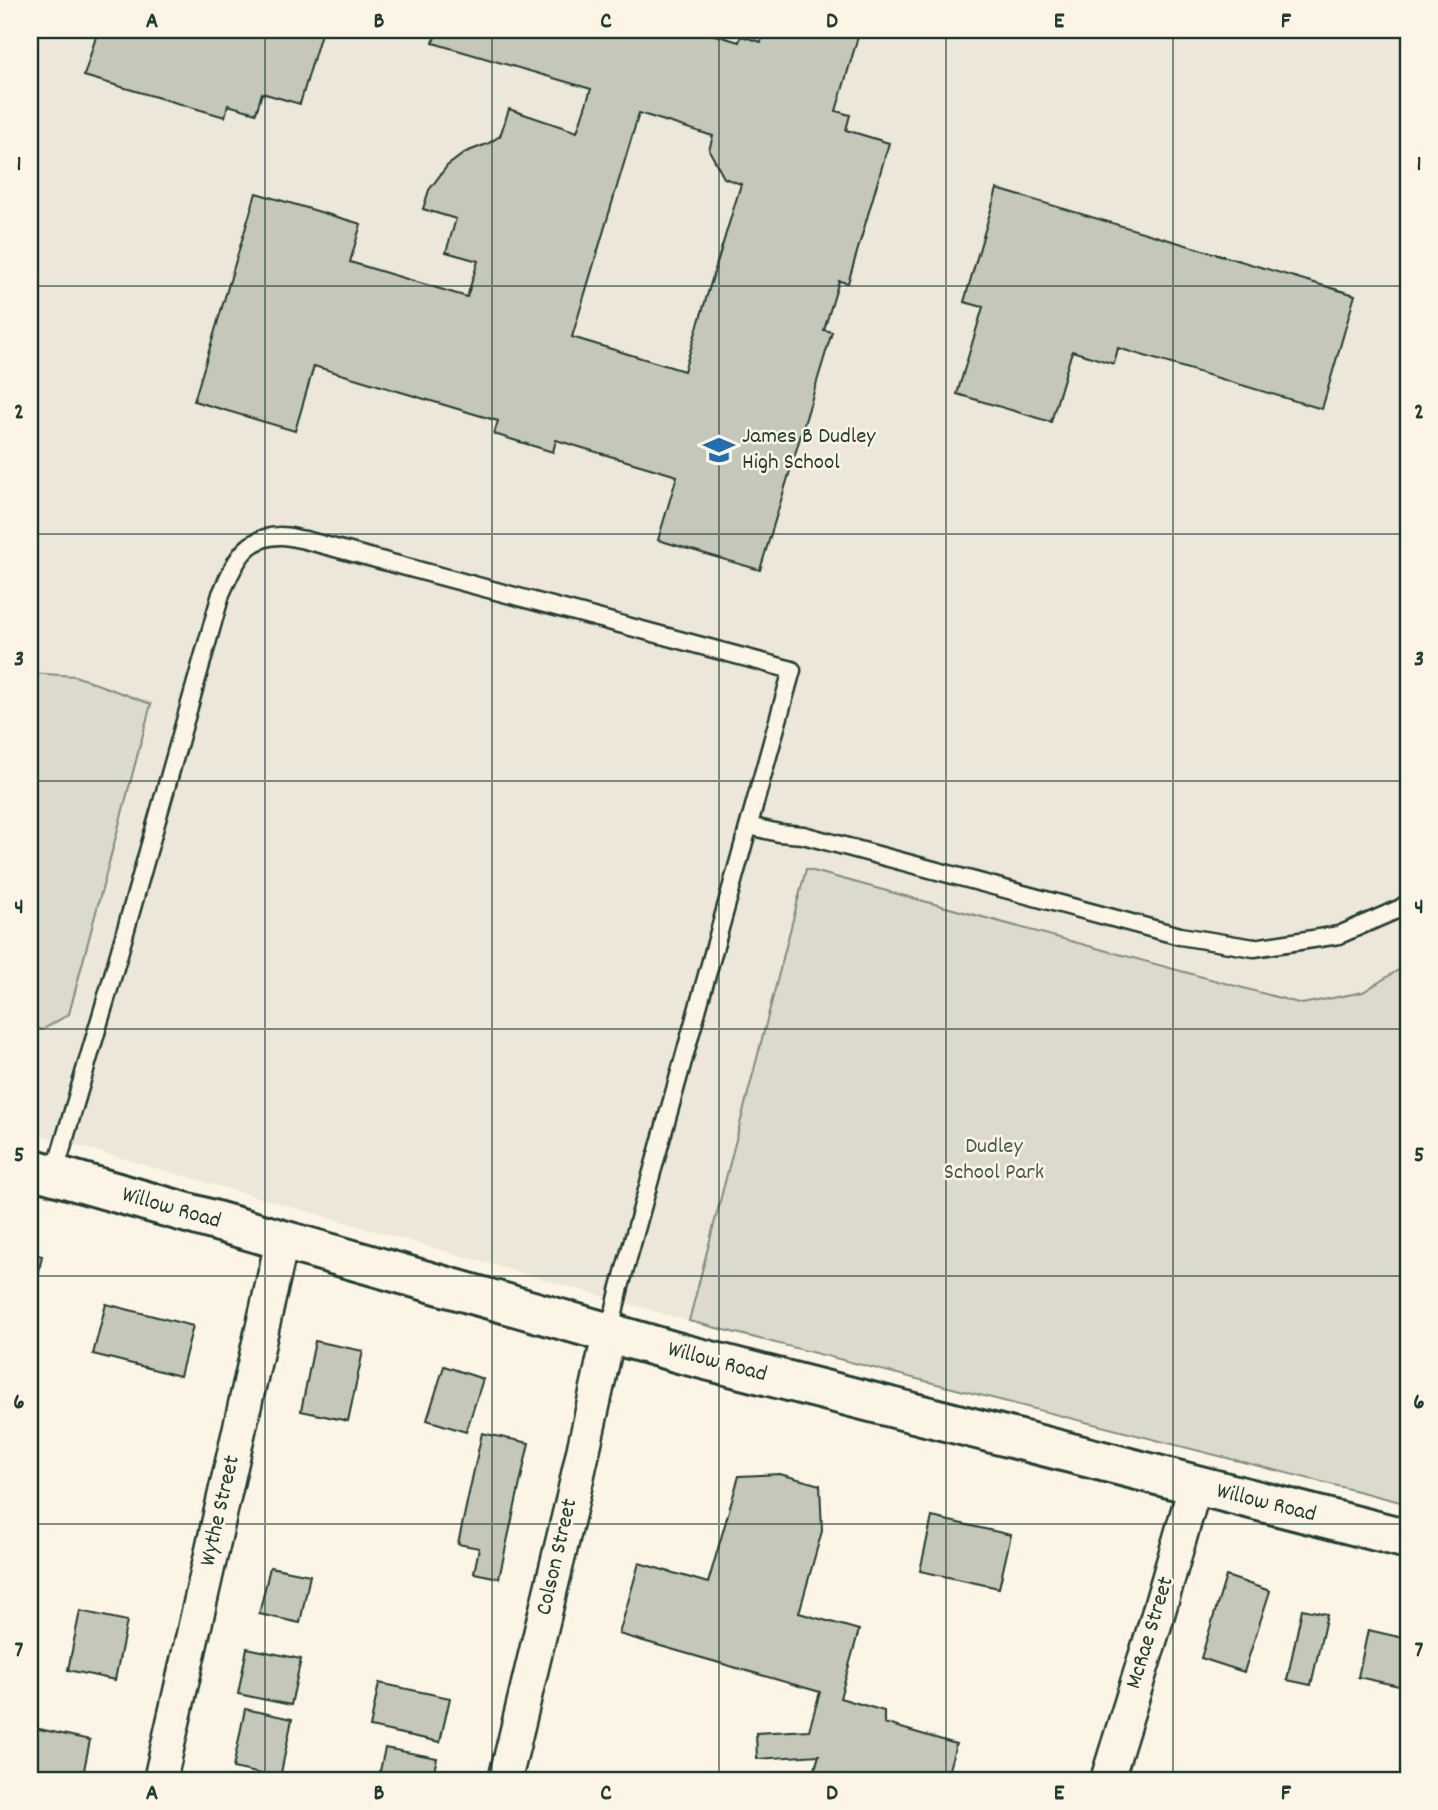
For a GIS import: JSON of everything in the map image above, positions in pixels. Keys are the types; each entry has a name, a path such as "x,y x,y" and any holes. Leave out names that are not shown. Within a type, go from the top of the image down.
{"street":[{"name":"Willow Road","path":"42,1171 609,1334 1408,1539"},
{"name":"Wythe Street","path":"160,1780 282,1241"},
{"name":"Colson Street","path":"505,1780 609,1334"},
{"name":"McRae Street","path":"1107,1780 1195,1486"}],"lane":[{"path":"42,1171 110,989 221,594 235,562 246,548 261,539 281,536 304,540 792,670 609,1334"},
{"path":"748,826 803,835 1180,936 1254,948 1339,935 1401,908 1408,902"}],"shaded area":[{"name":"James B Dudley High School","path":"30,30 1408,30 1408,1034 806,870 689,1321 30,1132"}],"green space":[{"path":"30,673 75,676 151,704 69,1014 42,1030 30,1025"},
{"name":"Dudley School Park","path":"806,869 1302,1004 1363,992 1408,964 1408,1504 689,1321"}],"building":[{"path":"98,30 322,30 300,104 262,93 256,113 228,105 225,117 84,76"},
{"path":"437,30 698,30 739,42 741,36 761,42 765,30 860,30 836,111 850,115 846,130 889,143 848,283 839,281 824,330 832,332 760,570 658,540 677,476 556,440 553,452 494,434 498,421 314,366 295,431 194,401 256,193 361,224 350,262 467,297 478,261 446,252 456,219 423,209 429,190 447,166 466,152 500,136 509,109 577,132 591,89 433,43","holes":["639,113 713,136 709,150 724,178 741,184 684,371 572,337"]},
{"path":"997,189 1355,295 1322,409 1118,348 1114,364 1072,351 1051,422 957,394 983,307 964,302"},
{"path":"1408,299 1408,319 1403,318"},
{"path":"30,1253 42,1256 31,1311 30,1311"},
{"path":"106,1304 193,1326 180,1376 93,1354"},
{"path":"315,1341 363,1351 348,1421 301,1411"},
{"path":"444,1366 483,1379 466,1432 427,1420"},
{"path":"482,1433 529,1443 499,1578 474,1573 479,1548 458,1544"},
{"path":"780,1474 820,1485 822,1531 799,1613 859,1630 840,1698 884,1711 884,1723 956,1744 946,1780 812,1780 819,1755 757,1759 756,1733 809,1730 820,1692 619,1634 639,1563 708,1583 739,1476"},
{"path":"932,1517 1011,1535 999,1588 920,1571"},
{"path":"270,1567 310,1575 300,1623 259,1614"},
{"path":"1226,1576 1270,1591 1244,1672 1201,1658"},
{"path":"1302,1609 1327,1614 1311,1685 1287,1680"},
{"path":"80,1611 127,1621 115,1680 68,1670"},
{"path":"1368,1630 1408,1639 1408,1688 1358,1677"},
{"path":"247,1648 301,1659 291,1705 238,1694"},
{"path":"379,1683 450,1698 440,1742 370,1727"},
{"path":"245,1709 292,1719 280,1778 233,1768"},
{"path":"30,1727 90,1740 82,1780 30,1772"},
{"path":"385,1748 437,1758 432,1780 378,1780"},
{"path":"1245,1775 1268,1780 1244,1780"}],"place":[{"name":"James B Dudley High School","path":"719,450"}]}
